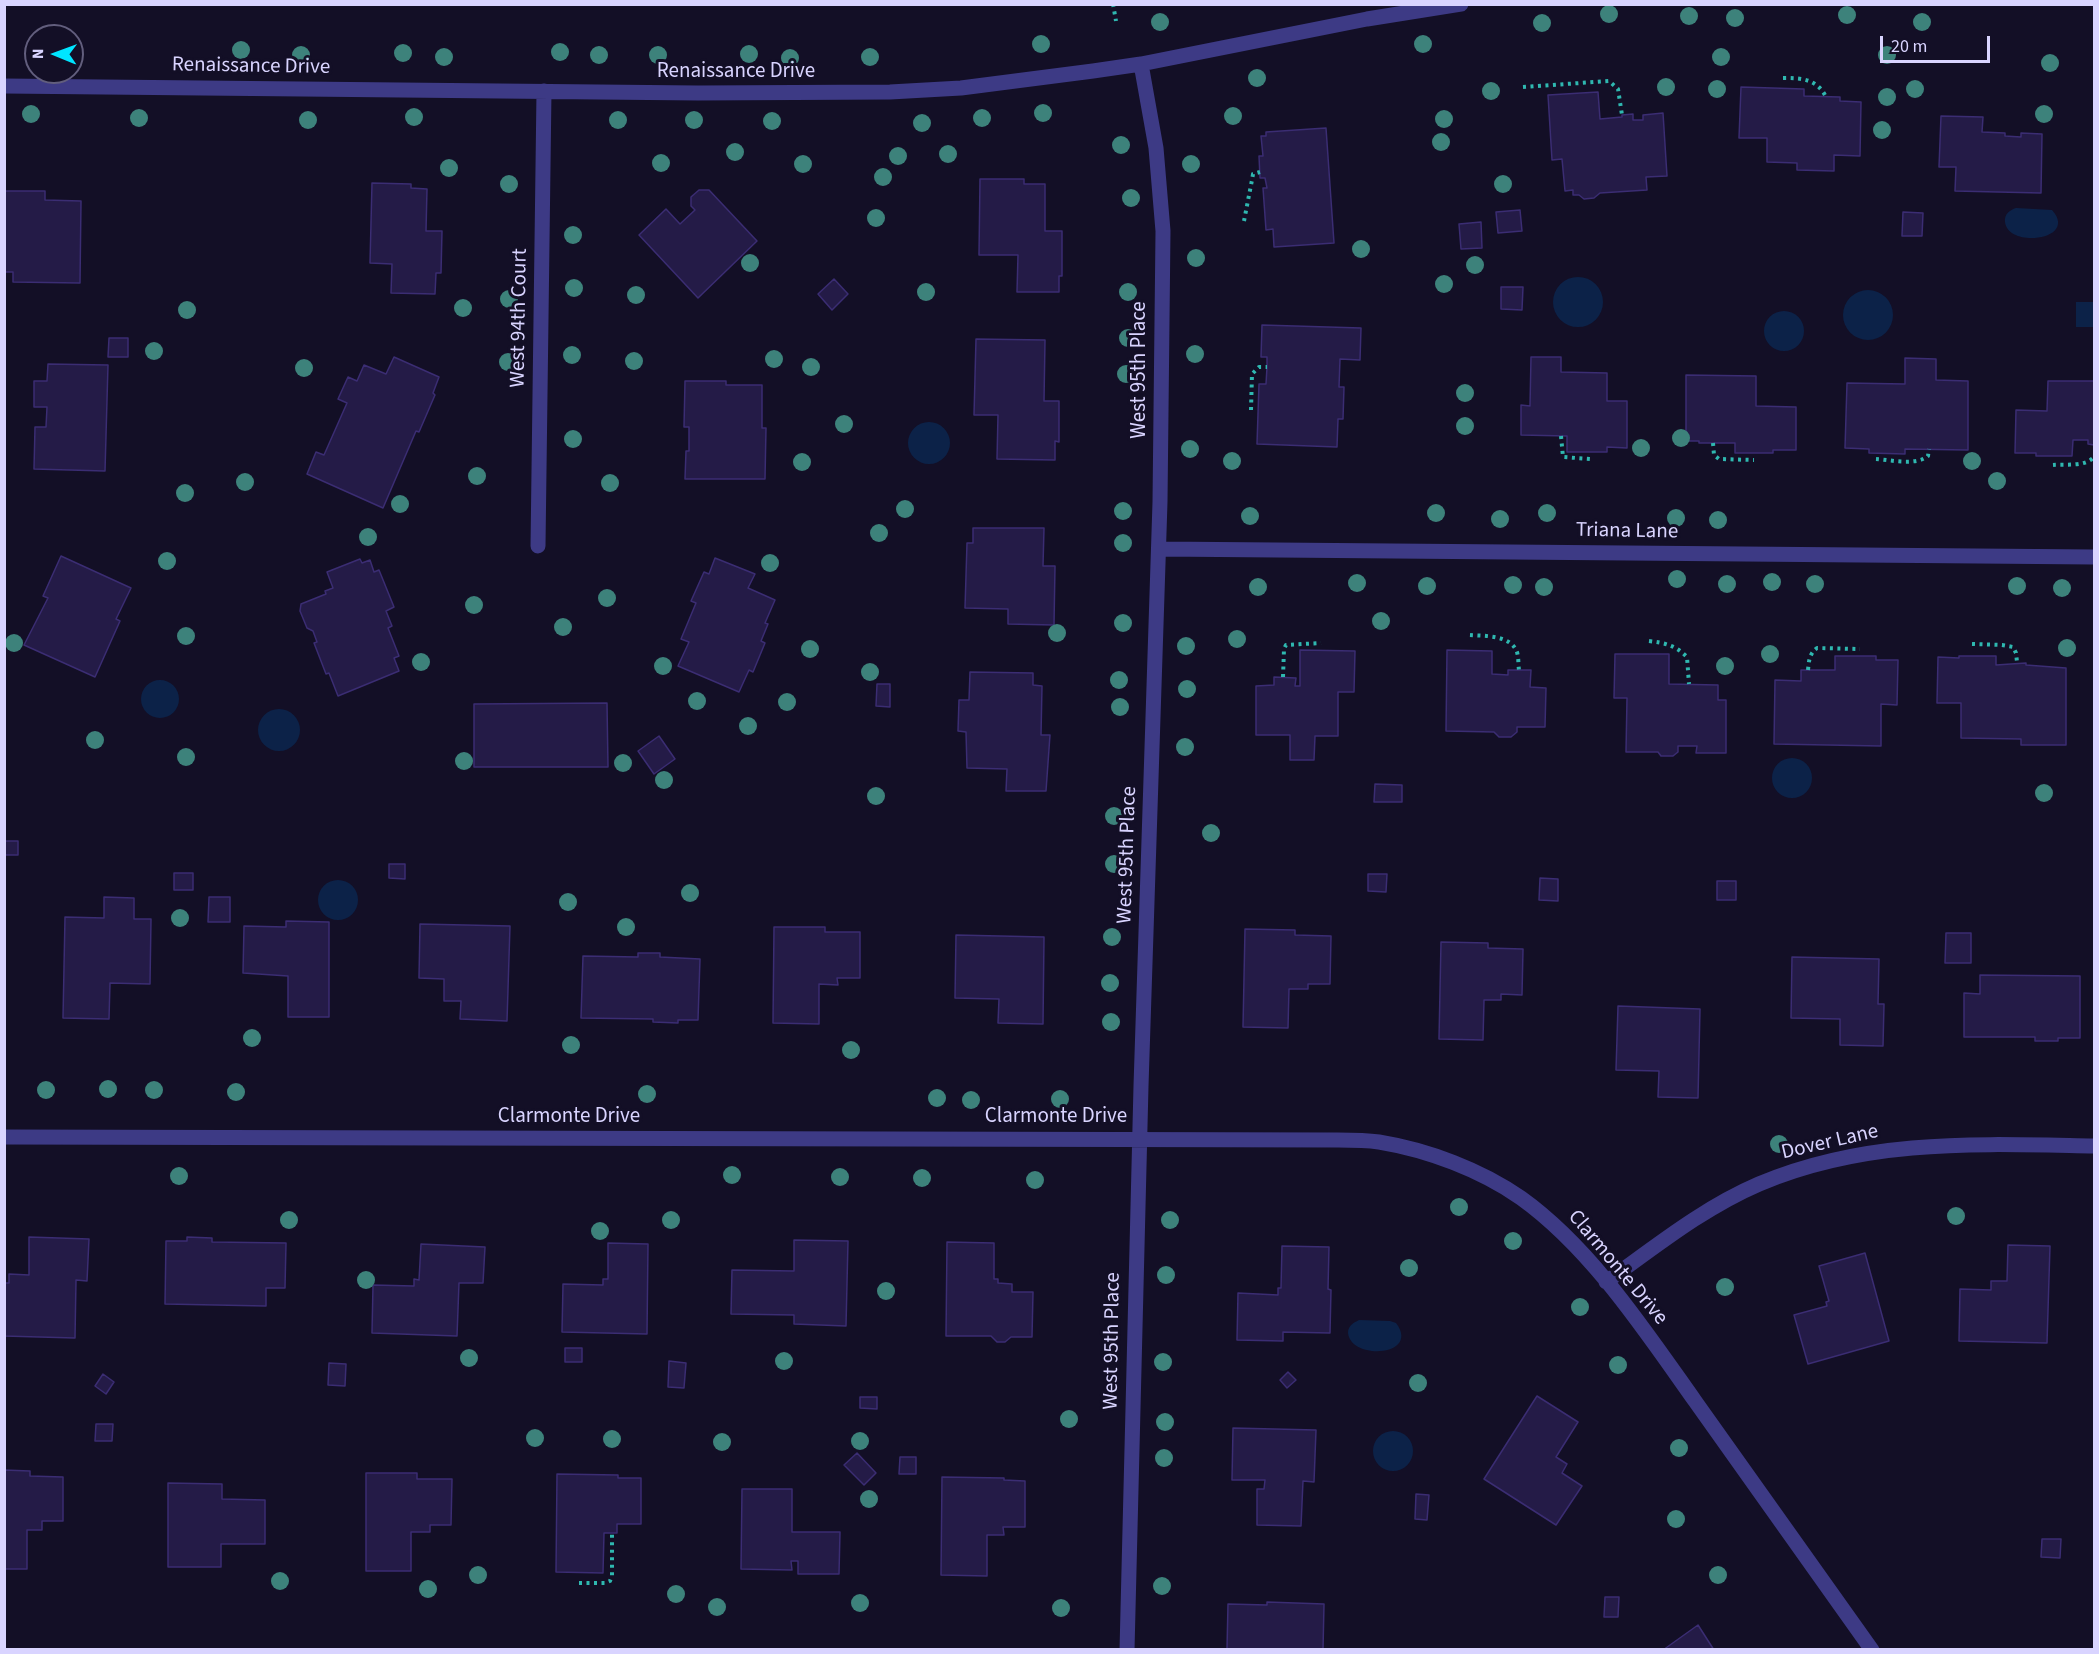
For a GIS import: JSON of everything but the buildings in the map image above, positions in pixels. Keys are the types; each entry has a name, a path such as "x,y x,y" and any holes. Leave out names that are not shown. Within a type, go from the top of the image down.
{"street":[{"name":"Renaissance Drive","path":"4,86 890,92 961,88 1141,64 1367,19 1461,4"},
{"name":"West 95th Place","path":"1127,1650 1139,1138 1160,549 1163,231 1156,148 1141,64"},
{"name":"West 94th Court","path":"538,546 544,91"},
{"name":"Triana Lane","path":"1160,549 2094,557"},
{"name":"Clarmonte Drive","path":"4,1137 1139,1138 1338,1140 1377,1142 1412,1149 1457,1165 1521,1198 1549,1220 1570,1241 1647,1334 1872,1650"},
{"name":"Dover Lane","path":"1606,1282 1686,1225 1723,1202 1794,1170 1877,1151 1925,1147 1979,1144 2094,1146"}],"path":[{"path":"1113,4 1116,21"},
{"path":"1783,78 1802,78 1814,82 1822,89 1826,97"},
{"path":"1523,87 1609,81 1618,89 1622,115"},
{"path":"1244,221 1253,174 1260,172"},
{"path":"1251,410 1252,374 1258,367 1267,367"},
{"path":"1562,436 1563,457 1590,459"},
{"path":"1713,443 1714,455 1719,459 1754,460"},
{"path":"1876,459 1916,461 1928,456 1929,449"},
{"path":"2054,465 2078,464 2094,458"},
{"path":"1470,635 1495,637 1509,641 1516,649 1519,670"},
{"path":"1649,641 1668,643 1687,657 1689,684"},
{"path":"1283,677 1286,645 1321,643"},
{"path":"1972,644 2013,647 2017,662"},
{"path":"1808,670 1809,659 1817,648 1860,649"},
{"path":"579,1583 610,1581 612,1533"}],"water":[{"path":"2016,208 2052,210 2058,220 2056,228 2050,234 2040,237 2017,236 2009,230 2005,222 2008,213"},
{"path":"1578,277 1587,279 1598,288 1603,302 1601,311 1592,322 1578,327 1569,325 1558,316 1553,302 1555,293 1564,282"},
{"path":"1868,290 1882,294 1889,301 1893,315 1889,329 1882,336 1868,340 1854,336 1847,329 1843,315 1847,301 1854,294"},
{"path":"2076,302 2094,302 2094,327 2076,327"},
{"path":"1784,311 1792,312 1798,317 1803,323 1803,339 1798,345 1792,350 1784,351 1776,350 1770,345 1765,339 1764,331 1765,323 1770,317 1776,312"},
{"path":"929,422 944,428 950,443 944,458 929,464 914,458 908,443 914,428"},
{"path":"160,680 174,685 179,699 174,713 160,718 146,713 141,699 146,685"},
{"path":"279,709 294,715 300,730 294,745 279,751 264,745 258,730 264,715"},
{"path":"1792,758 1806,764 1812,778 1806,792 1792,798 1778,792 1772,778 1778,764"},
{"path":"338,880 352,886 358,900 352,914 338,920 324,914 318,900 324,886"},
{"path":"1359,1320 1396,1323 1401,1334 1399,1342 1393,1348 1382,1351 1360,1348 1352,1342 1348,1333 1351,1325"},
{"path":"1393,1431 1401,1432 1407,1437 1412,1443 1412,1459 1407,1465 1401,1470 1393,1471 1385,1470 1379,1465 1374,1459 1373,1451 1374,1443 1379,1437 1385,1432"}]}
